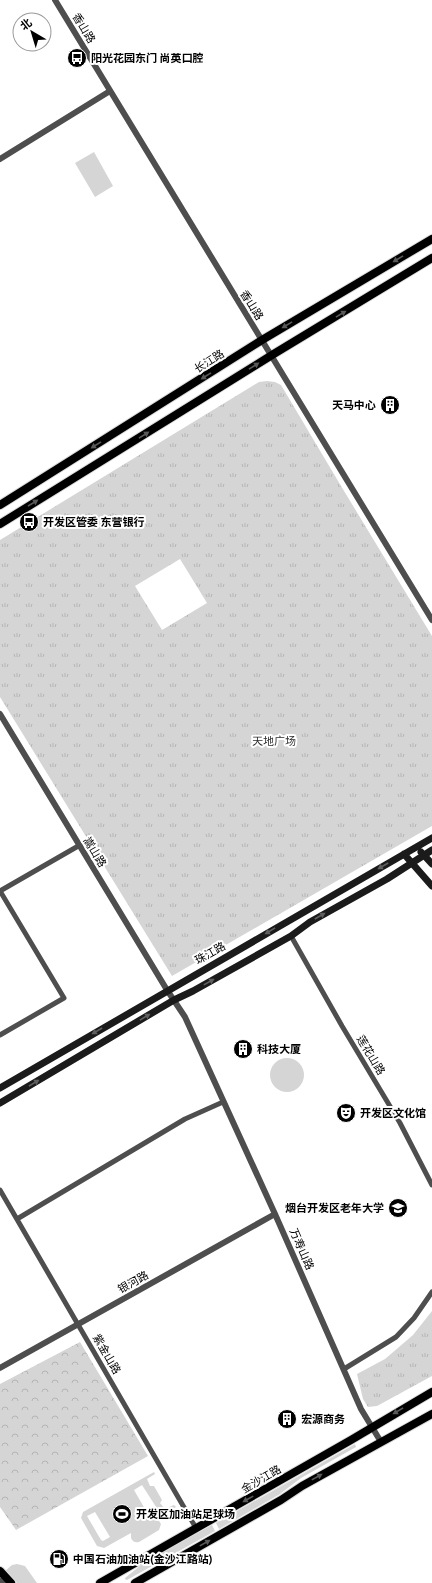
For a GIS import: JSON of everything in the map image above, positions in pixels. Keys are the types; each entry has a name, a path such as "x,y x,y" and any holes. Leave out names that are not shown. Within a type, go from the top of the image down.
{"main road":[{"name":"长江路","path":"0,505 262,340 432,239"},
{"path":"0,524 272,355 432,258"},
{"name":"珠江路","path":"0,1088 432,838"},
{"path":"417,847 432,864"},
{"path":"0,1103 174,1000 193,991 291,936 310,922 411,864 432,850"},
{"path":"404,854 411,864 432,886"},
{"name":"金沙江路","path":"100,1583 372,1428 432,1392"},
{"path":"135,1583 432,1414"},
{"path":"0,1571 11,1583"}],"street":[{"name":"香山路","path":"55,0 432,620"},
{"path":"0,159 110,91"},
{"name":"嵩山路","path":"0,714 174,1000"},
{"path":"0,1035 64,998 0,891 80,845"},
{"name":"莲花山路","path":"291,936 342,1026 400,1123 431,1183"},
{"name":"万寿山路","path":"174,1000 185,1018 362,1409 381,1442"},
{"path":"17,1219 185,1119 223,1102"},
{"name":"紫金山路","path":"0,1190 196,1528"},
{"name":"银河路","path":"0,1368 275,1214"},
{"path":"344,1369 396,1337 414,1318 432,1292"}],"green space":[{"path":"94,152 113,186 95,197 75,163"},
{"name":"天地广场","path":"259,382 275,382 281,385 432,636 432,826 172,976 0,697 0,540","holes":["180,559 207,603 162,630 135,586"]},
{"path":"287,1058 299,1063 304,1075 299,1087 287,1092 275,1087 270,1075 275,1063"},
{"path":"432,1311 432,1376 377,1406 368,1407 363,1399 357,1374 385,1359 413,1335"},
{"path":"80,1342 148,1456 16,1530 0,1507 0,1384"},
{"path":"355,1444 356,1447 301,1478 280,1494 219,1529 216,1523"},
{"path":"154,1472 155,1474 147,1479 150,1486 154,1486 162,1500 160,1503 165,1509 174,1505 176,1507 155,1519 161,1524 159,1530 139,1542 135,1542 131,1538 131,1533 104,1548 97,1546 81,1518 83,1512","holes":["142,1485 158,1510 149,1516 134,1490","95,1512 110,1537 103,1541 87,1516"]},
{"path":"212,1525 215,1531 127,1580 125,1579 146,1561"},
{"path":"17,1564 25,1566 37,1583 17,1583 5,1571 12,1565"}],"place":[{"name":"阳光花园东门 尚英口腔","path":"77,58"},
{"name":"天马中心","path":"390,405"},
{"name":"开发区管委 东营银行","path":"29,522"},
{"name":"科技大厦","path":"243,1049"},
{"name":"开发区文化馆","path":"346,1113"},
{"name":"烟台开发区老年大学","path":"398,1208"},
{"name":"宏源商务","path":"287,1419"},
{"name":"开发区加油站足球场","path":"122,1514"},
{"name":"中国石油加油站(金沙江路站)","path":"59,1559"}]}
